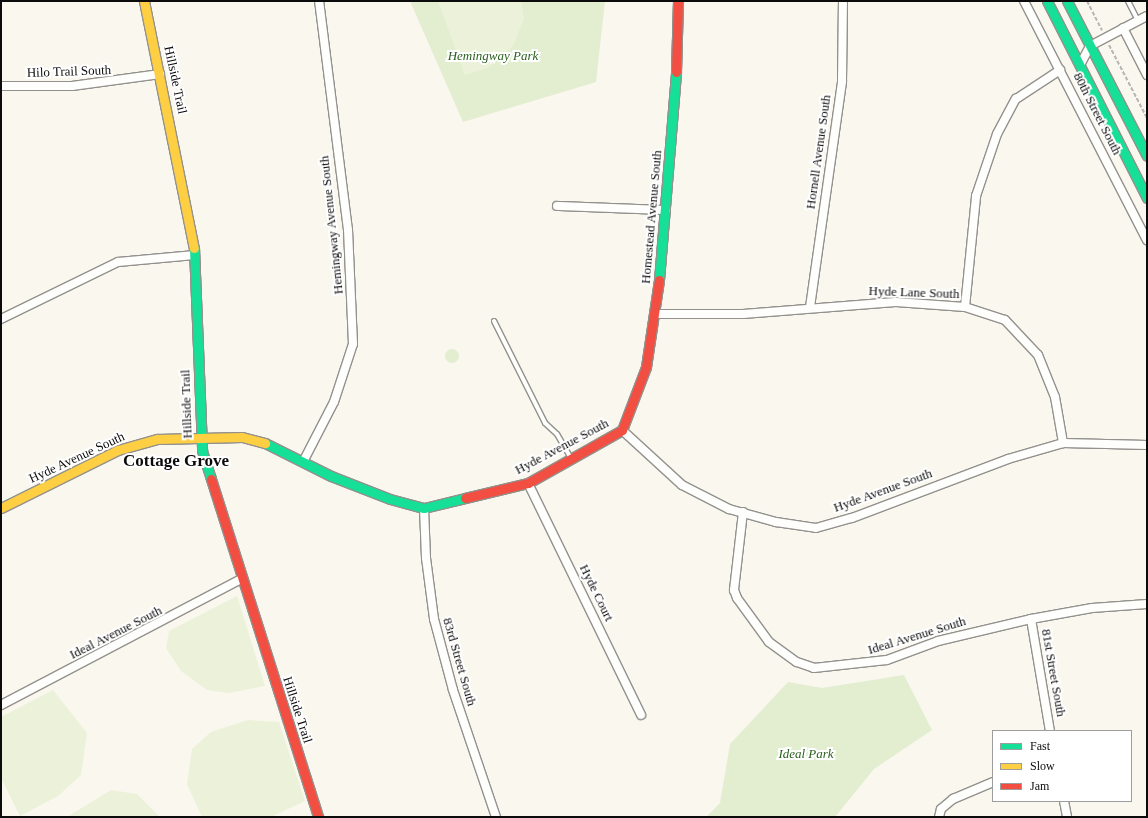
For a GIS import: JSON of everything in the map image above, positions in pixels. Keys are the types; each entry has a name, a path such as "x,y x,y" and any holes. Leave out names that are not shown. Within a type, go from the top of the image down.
{"street":[{"name":"Hillside Trail","path":"144,1 160,74 195,255 201,436 205,467 316,816"},
{"name":"Hemingway Avenue South","path":"304,460 334,402 353,344 348,230 319,1"},
{"name":"Homestead Avenue South","path":"622,430 646,367 656,314 666,210 678,1"},
{"name":"Hornell Avenue South","path":"810,307 842,81 843,1"},
{"name":"80th Street South","path":"1024,1 1147,240"},
{"name":"80th Street South","path":"1047,1 1147,198"},
{"name":"80th Street South","path":"1067,1 1147,156"},
{"path":"1080,65 1090,46 1147,16"},
{"path":"1123,28 1147,76"},
{"path":"965,307 976,196 997,134 1016,98 1060,70"},
{"name":"Hilo Trail South","path":"1,86 72,86 160,74"},
{"path":"557,206 666,210"},
{"path":"1,319 118,262 195,255"},
{"name":"Hyde Lane South","path":"656,314 743,314 810,307 896,302 965,307 1005,320 1038,355 1055,397 1063,443"},
{"name":"Hyde Avenue South","path":"1,508 118,450 157,439 201,436 242,437 304,460 390,499 424,508 528,483 622,430 682,485 743,512 816,528 852,518 1008,459 1063,443 1147,445"},
{"name":"Hyde Court","path":"528,483 641,715"},
{"name":"83rd Street South","path":"424,508 426,558 434,619 453,690 496,817"},
{"name":"Ideal Avenue South","path":"743,512 734,590 769,642 797,662 814,668 855,666 887,660 958,635 1031,619 1092,608 1147,604"},
{"name":"Ideal Avenue South","path":"1,705 241,579"},
{"name":"81st Street South","path":"1031,619 1050,730"},
{"path":"939,817 941,809 953,799 992,782"},
{"path":"1064,802 1067,817"}],"lane":[{"path":"1128,1 1138,21"},
{"path":"494,321 545,423 557,434 571,458"}],"path":[{"path":"1087,1 1147,118"}],"green space":[{"name":"Hemingway Park","path":"410,1 605,1 596,82 463,122"},
{"path":"438,1 521,1 524,19 513,46 488,68 465,75"},
{"path":"449,349 455,349 459,353 459,359 455,363 449,363 445,359 445,353"},
{"path":"237,596 265,686 229,693 207,690 181,671 166,648 169,631"},
{"name":"Ideal Park","path":"904,675 932,730 874,769 835,817 706,817 720,803 730,744 788,682 822,688"},
{"path":"53,690 87,733 81,775 58,796 20,816 1,778 1,717"},
{"path":"248,720 279,722 305,801 271,817 202,817 187,784 192,749 211,732"},
{"path":"111,790 137,794 160,817 67,817"}],"traffic: fast":[{"path":"1047,1 1147,198"},
{"path":"1067,1 1147,156"},
{"path":"659,280 676,72"},
{"path":"194,248 202,451 211,479"},
{"path":"265,443 331,476 390,499 424,508 465,498"}],"traffic: slow":[{"path":"144,1 194,248"},
{"path":"1,508 118,450 157,439 242,437 265,443"}],"traffic: jam":[{"path":"676,72 678,1"},
{"path":"465,498 528,483 622,430 646,367 659,280"},
{"path":"211,479 318,817"}],"district":[{"name":"Cottage Grove","path":"176,461"}]}
